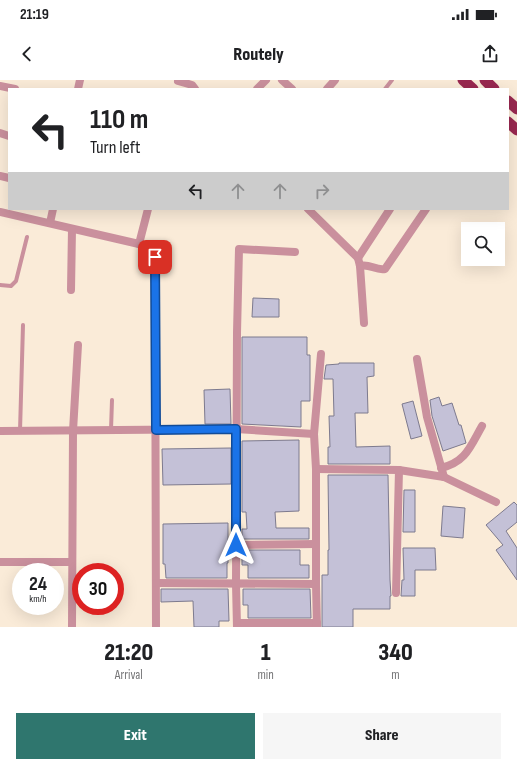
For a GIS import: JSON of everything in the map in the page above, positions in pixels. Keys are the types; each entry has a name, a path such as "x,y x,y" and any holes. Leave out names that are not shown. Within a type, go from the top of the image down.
{"highway":[{"path":"463,80 472,88"},
{"path":"485,80 493,88"},
{"path":"509,102 517,109"},
{"path":"509,123 517,130"}],"street":[{"path":"258,88 266,80"},
{"path":"282,80 291,88"},
{"path":"328,88 334,80"},
{"path":"177,83 195,85"},
{"path":"0,86 10,88"},
{"path":"50,223 53,210"},
{"path":"139,244 148,210"},
{"path":"309,210 358,258 360,266 364,323"},
{"path":"358,258 389,210"},
{"path":"360,266 364,265 381,270 385,269 425,210"},
{"path":"0,212 139,244 152,250 155,257 156,627"},
{"path":"70,290 72,229"},
{"path":"295,252 239,249 236,429 237,625 317,625 316,469 314,434 321,354"},
{"path":"72,627 73,431 78,345"},
{"path":"417,359 427,417 444,477"},
{"path":"441,468 451,466 466,454 482,426"},
{"path":"0,431 236,429 314,434"},
{"path":"316,469 399,470 444,477 496,502"},
{"path":"396,593 399,470"},
{"path":"236,545 316,544"},
{"path":"0,562 72,562"},
{"path":"156,583 316,584"}],"lane":[{"path":"386,88 392,80"},
{"path":"0,285 11,286 16,281 27,237"},
{"path":"20,431 23,325"},
{"path":"111,431 112,400"}],"building":[{"path":"253,298 279,299 279,317 252,317"},
{"path":"242,337 307,337 307,355 310,355 310,401 301,401 301,427 242,424"},
{"path":"339,363 374,363 374,376 367,377 368,413 355,413 356,447 390,446 390,464 328,464 328,447 330,447 329,416 334,416 333,379 324,379 326,365"},
{"path":"230,389 231,424 205,424 204,390"},
{"path":"439,397 442,406 452,403 459,425 461,425 466,443 443,451 432,416 430,400"},
{"path":"413,401 422,436 411,439 402,404"},
{"path":"299,440 299,511 275,512 276,528 309,528 309,539 242,539 242,529 247,529 246,512 242,512 242,441"},
{"path":"231,448 231,484 163,485 162,449"},
{"path":"328,475 388,475 390,609 353,609 353,627 322,627 322,575 328,575 329,550"},
{"path":"404,490 415,490 415,532 403,532"},
{"path":"514,502 517,505 517,522 506,531 517,548 517,580 496,550 503,545 486,525"},
{"path":"443,506 465,508 463,538 441,536"},
{"path":"228,523 227,578 166,578 165,564 163,564 163,524"},
{"path":"403,548 435,548 436,570 415,570 415,596 401,596 402,580 404,580"},
{"path":"242,550 300,550 300,565 309,565 309,578 248,578 248,565 242,565"},
{"path":"161,589 228,589 229,621 219,621 219,627 194,627 193,601 161,602"},
{"path":"243,589 310,589 311,618 248,618 248,605 243,605"}],"route":[{"path":"155,257 156,430 236,429 236,545"}]}
